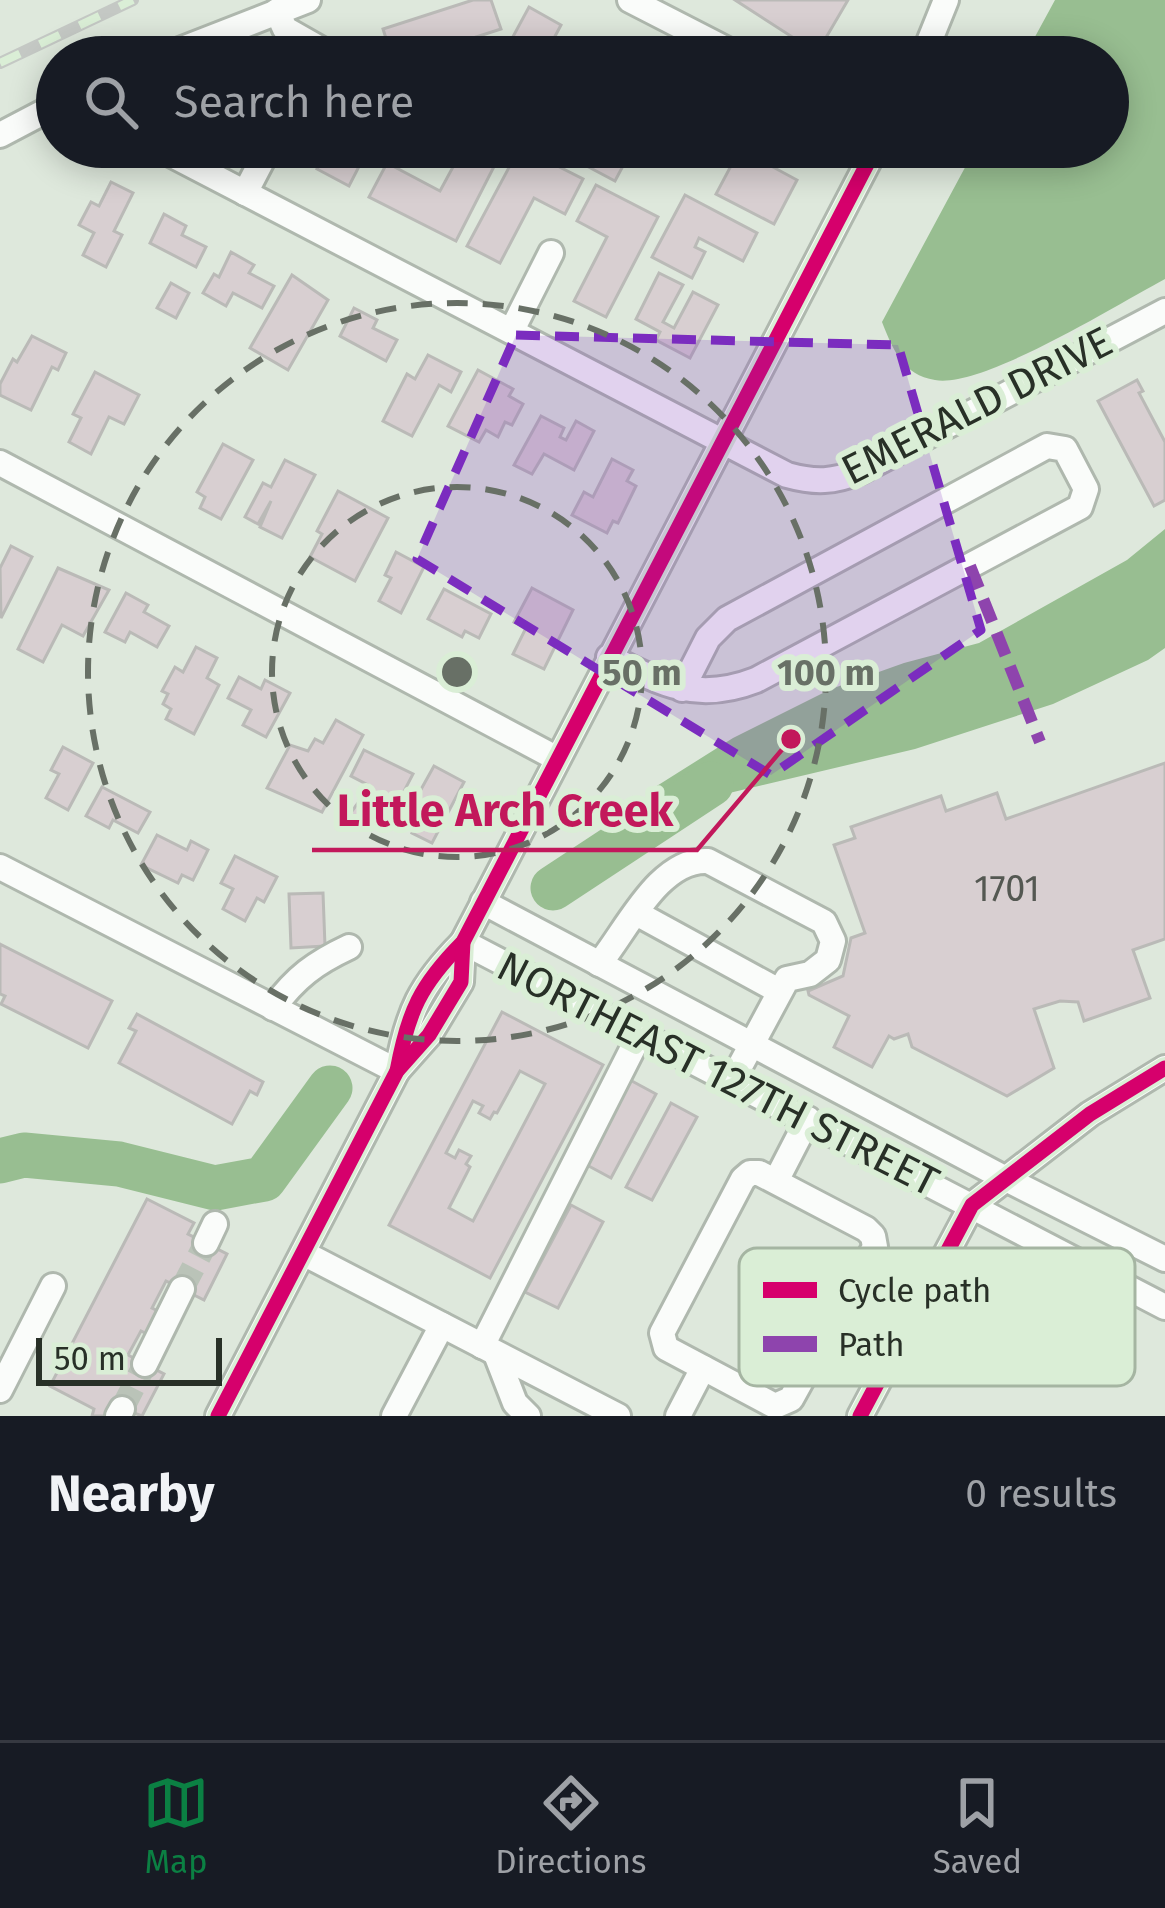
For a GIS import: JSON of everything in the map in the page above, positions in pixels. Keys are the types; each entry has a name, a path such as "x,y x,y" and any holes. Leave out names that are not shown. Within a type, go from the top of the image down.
{"street":[{"path":"230,36 308,0"},
{"path":"630,0 685,14 714,36"},
{"path":"932,36 946,0"},
{"path":"937,36 965,0"},
{"path":"277,11 285,29 297,36"},
{"path":"0,135 36,116"},
{"name":"EMERALD DRIVE","path":"211,168 245,193 787,475 812,482 832,482 862,471 1165,311"},
{"path":"245,193 258,168"},
{"path":"218,1416 397,1071 429,1035 461,982 463,942 864,168"},
{"path":"512,330 551,253"},
{"path":"608,657 665,686 682,688 733,689 756,680 1080,507 1086,489 1065,449 1047,446 728,619 708,638 682,688"},
{"path":"0,463 556,758"},
{"path":"599,964 654,887 692,860 713,863 814,915 830,930 828,960 810,974 793,975 779,991 732,1081"},
{"path":"0,867 397,1071"},
{"name":"NORTHEAST 127TH STREET","path":"483,902 1165,1259"},
{"path":"638,914 779,991"},
{"name":"NORTHEAST 127TH STREET","path":"463,942 808,1119 967,1214 1039,1248"},
{"path":"273,1008 296,978 349,947"},
{"path":"489,1350 640,1034"},
{"path":"949,1248 967,1214 1090,1114 1165,1067"},
{"path":"776,1181 808,1119"},
{"path":"798,1386 791,1399 775,1406 666,1348 662,1333 743,1178 759,1173 866,1229 873,1236 873,1248"},
{"path":"303,1253 618,1416"},
{"path":"0,1390 53,1286"},
{"path":"145,1364 182,1289"},
{"name":"NORTHEAST 127TH STREET","path":"1135,1293 1165,1307"},
{"path":"394,1416 442,1325"},
{"path":"489,1350 515,1403 528,1416"},
{"path":"678,1416 703,1368"},
{"path":"860,1416 876,1386"}],"highlighted area":[{"path":"516,335 898,345 981,630 771,775 417,559"}],"shaded area":[{"path":"1055,0 1165,0 1165,279 1016,359 956,379 924,377 901,360 882,322 965,168 1129,168 1129,36 1035,36"},
{"path":"1165,529 1165,648 1148,660 1053,704 915,749 725,794 662,821 652,789 733,738 831,689 979,643 1127,560"}],"building":[{"path":"473,0 491,0 501,29 479,36 385,36 383,29"},
{"path":"735,0 848,0 827,36 791,36"},
{"path":"529,7 561,25 555,36 513,36"},
{"path":"318,168 358,168 349,186"},
{"path":"384,168 396,168 440,191 452,168 493,168 456,241 369,197"},
{"path":"509,168 561,168 583,179 565,214 534,198 500,263 467,246"},
{"path":"591,168 622,168 615,181"},
{"path":"730,168 775,168 797,180 774,224 716,194"},
{"path":"111,182 133,193 114,231 122,235 106,267 83,255 94,233 79,225 91,202 99,206"},
{"path":"596,185 658,217 606,317 574,301 607,237 577,221"},
{"path":"685,195 757,233 743,261 699,238 695,247 705,252 692,278 652,257"},
{"path":"164,214 186,226 182,235 206,247 196,267 150,243"},
{"path":"231,252 254,265 249,273 274,286 262,308 233,293 226,306 203,293 214,274 219,277"},
{"path":"659,273 683,285 663,322 674,328 693,292 718,305 690,358 656,340 660,332 636,319"},
{"path":"292,275 328,300 288,370 250,348"},
{"path":"171,283 189,293 176,318 157,308"},
{"path":"354,308 377,320 373,328 397,340 386,361 340,336"},
{"path":"32,336 66,353 58,370 52,367 31,410 0,395 0,384"},
{"path":"428,355 461,372 451,392 439,385 412,436 383,421 407,374 415,379"},
{"path":"478,370 513,389 509,396 523,404 512,425 505,422 498,437 486,430 479,442 448,426"},
{"path":"95,372 139,395 124,424 109,417 91,454 69,442 81,418 73,414"},
{"path":"1137,380 1165,442 1165,500 1154,506 1098,401"},
{"path":"541,416 564,428 560,437 566,440 576,421 594,431 574,470 544,454 532,474 514,465"},
{"path":"223,444 253,460 221,519 200,508 205,497 197,492"},
{"path":"612,459 633,470 627,481 636,486 618,523 613,521 607,533 572,515 584,492 593,497"},
{"path":"285,460 315,475 282,538 260,527 271,501 258,524 245,517 263,483 271,487"},
{"path":"338,491 388,518 355,581 310,557 322,534 317,531"},
{"path":"11,546 32,557 1,618 0,568"},
{"path":"396,552 424,567 401,613 379,601 391,578 385,575"},
{"path":"58,568 109,590 83,636 62,625 43,662 18,649"},
{"path":"532,588 573,610 544,669 513,654 526,628 514,622"},
{"path":"444,589 491,614 479,638 465,631 462,637 428,619"},
{"path":"126,593 148,605 144,612 169,626 157,647 130,632 125,642 105,632"},
{"path":"196,647 217,658 207,678 219,685 194,734 166,719 171,709 163,704 168,694 162,691 175,667 183,672"},
{"path":"239,677 261,689 265,680 290,693 266,737 243,725 251,710 228,698"},
{"path":"336,720 363,735 322,812 267,788 290,745 308,751 315,739 323,743"},
{"path":"63,747 93,763 68,810 46,798 59,774 51,770"},
{"path":"364,750 413,774 400,799 393,795 381,818 387,821 383,831 350,814 370,786 351,776"},
{"path":"1165,763 1165,939 1133,950 1150,998 1084,1021 1078,1002 1060,1001 1034,1009 1054,1068 1007,1096 912,1047 908,1034 889,1036 872,1067 834,1047 849,1016 808,991 843,976 851,938 865,933 834,845 855,838 851,827 941,796 946,811 997,793 1006,819"},
{"path":"434,766 464,782 432,843 412,833 425,808 414,802"},
{"path":"102,787 150,812 138,833 113,820 109,828 86,816"},
{"path":"157,835 187,850 191,841 208,850 193,880 182,875 178,883 141,865"},
{"path":"235,856 277,877 264,902 257,898 245,921 223,909 233,889 221,883"},
{"path":"323,893 325,946 291,948 289,894"},
{"path":"0,944 112,1001 88,1048 1,1004 5,996 0,994"},
{"path":"502,1012 603,1065 490,1278 389,1225","holes":["520,1071 545,1084 473,1221 449,1208 471,1156 459,1150 455,1158 446,1153 473,1101 483,1106 479,1113 490,1119"]},
{"path":"137,1014 263,1082 257,1095 250,1091 232,1124 119,1063 136,1031 129,1028"},
{"path":"630,1080 656,1094 611,1178 585,1164"},
{"path":"671,1103 697,1117 652,1200 626,1187"},
{"path":"147,1199 194,1223 188,1234 227,1254 204,1300 166,1281 152,1308 162,1313 151,1336 141,1331 128,1355 164,1374 142,1416 113,1405 108,1416 92,1416 94,1409 50,1386"},
{"path":"571,1205 603,1222 558,1308 525,1292"}],"waterway":[{"path":"553,888 711,784"},
{"path":"0,1161 24,1155 119,1164 215,1188 264,1179 330,1088"}],"tunnel":[{"path":"182,1289 206,1243"},
{"path":"122,1409 145,1364"}],"railway":[{"path":"57,36 133,0"},
{"path":"0,63 36,46"}],"marked path":[{"path":"970,566 1040,742"}],"cycle path":[{"path":"397,1071 418,1000 463,942 865,168"},
{"path":"218,1416 397,1071 429,1035 461,982 463,942"},
{"path":"949,1248 972,1205 1090,1114 1165,1068"},
{"path":"860,1416 876,1386"}],"place":[{"name":"Little Arch Creek","path":"791,739"}]}
